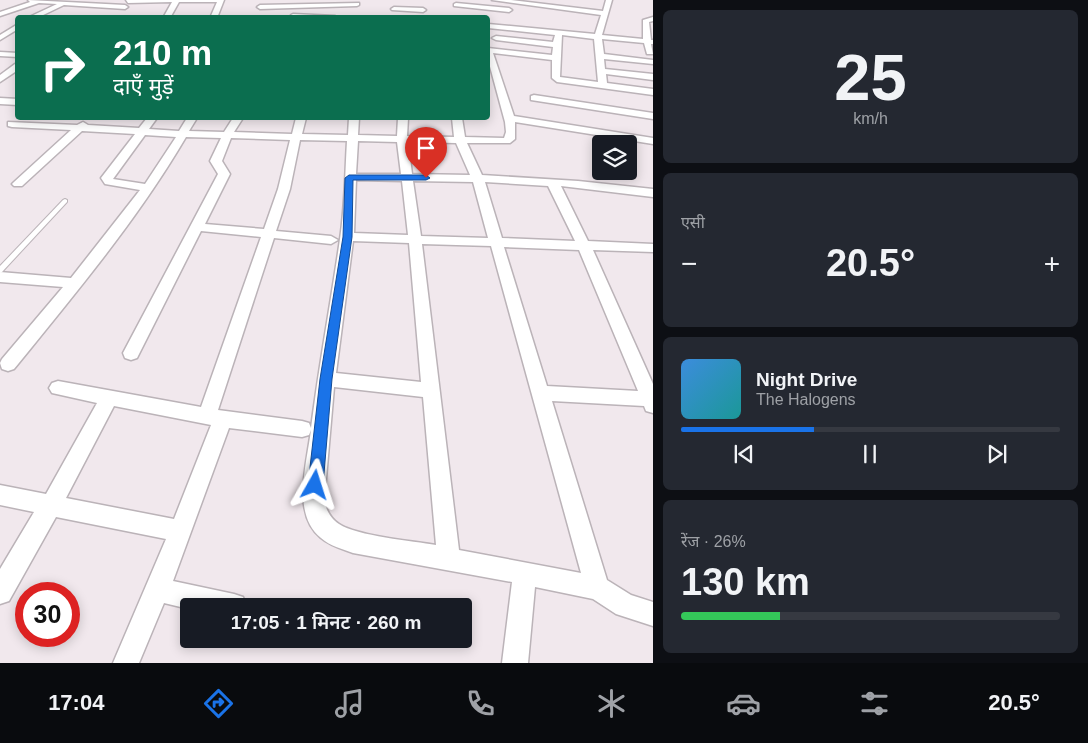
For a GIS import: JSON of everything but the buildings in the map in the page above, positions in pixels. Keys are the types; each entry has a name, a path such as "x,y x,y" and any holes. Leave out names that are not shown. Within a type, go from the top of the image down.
{"street":[{"path":"30,0 54,1 83,6 177,0 221,0 214,15"},
{"path":"168,14 177,0"},
{"path":"391,15 397,0"},
{"path":"495,0 527,4 546,3 605,13"},
{"path":"602,86 598,37 609,0"},
{"path":"2,12 38,1"},
{"path":"260,6 295,3 359,2"},
{"path":"353,11 359,2"},
{"path":"121,15 127,3"},
{"path":"38,15 65,4"},
{"path":"524,11 527,4"},
{"path":"76,12 83,6"},
{"path":"456,6 489,11 515,10"},
{"path":"394,9 423,11"},
{"path":"208,10 217,10"},
{"path":"168,14 180,11"},
{"path":"600,56 653,62 646,20 653,18"},
{"path":"516,28 520,20"},
{"path":"490,26 598,37 650,46"},
{"path":"18,120 9,127 80,128 227,136 506,141 512,136 509,118 498,88 492,50 500,27"},
{"path":"1,36 15,28"},
{"path":"559,34 555,58 556,78 602,86 650,116"},
{"path":"1,36 15,36"},
{"path":"496,38 556,45"},
{"path":"492,50 555,58"},
{"path":"0,54 15,55"},
{"path":"0,79 15,68"},
{"path":"601,71 653,77"},
{"path":"534,98 650,116"},
{"path":"0,101 15,102"},
{"path":"509,118 650,116"},
{"path":"18,184 88,120"},
{"path":"149,188 109,182 107,178 151,120"},
{"path":"8,364 76,282 149,188 191,120"},
{"path":"131,353 224,174 216,161 237,120"},
{"path":"126,663 158,590 180,531 284,189 300,120"},
{"path":"354,120 349,178 339,238 314,502 319,520 332,534 353,542 597,588 624,605 653,614"},
{"path":"403,120 402,138 415,239 449,560"},
{"path":"457,120 460,140 478,180 597,588"},
{"path":"349,178 408,177 595,185 653,193"},
{"path":"540,393 652,402 584,244 553,183"},
{"path":"198,227 339,238 584,244 653,248"},
{"path":"0,276 76,282"},
{"path":"326,379 431,390"},
{"path":"58,388 215,417 302,429"},
{"path":"0,592 51,506 110,398"},
{"path":"0,495 180,531"},
{"path":"516,663 525,573"},
{"path":"158,590 196,598"}],"lane":[{"path":"0,270 65,201"}],"route":[{"path":"315,485 326,379 347,237 349,178 426,178"}]}
